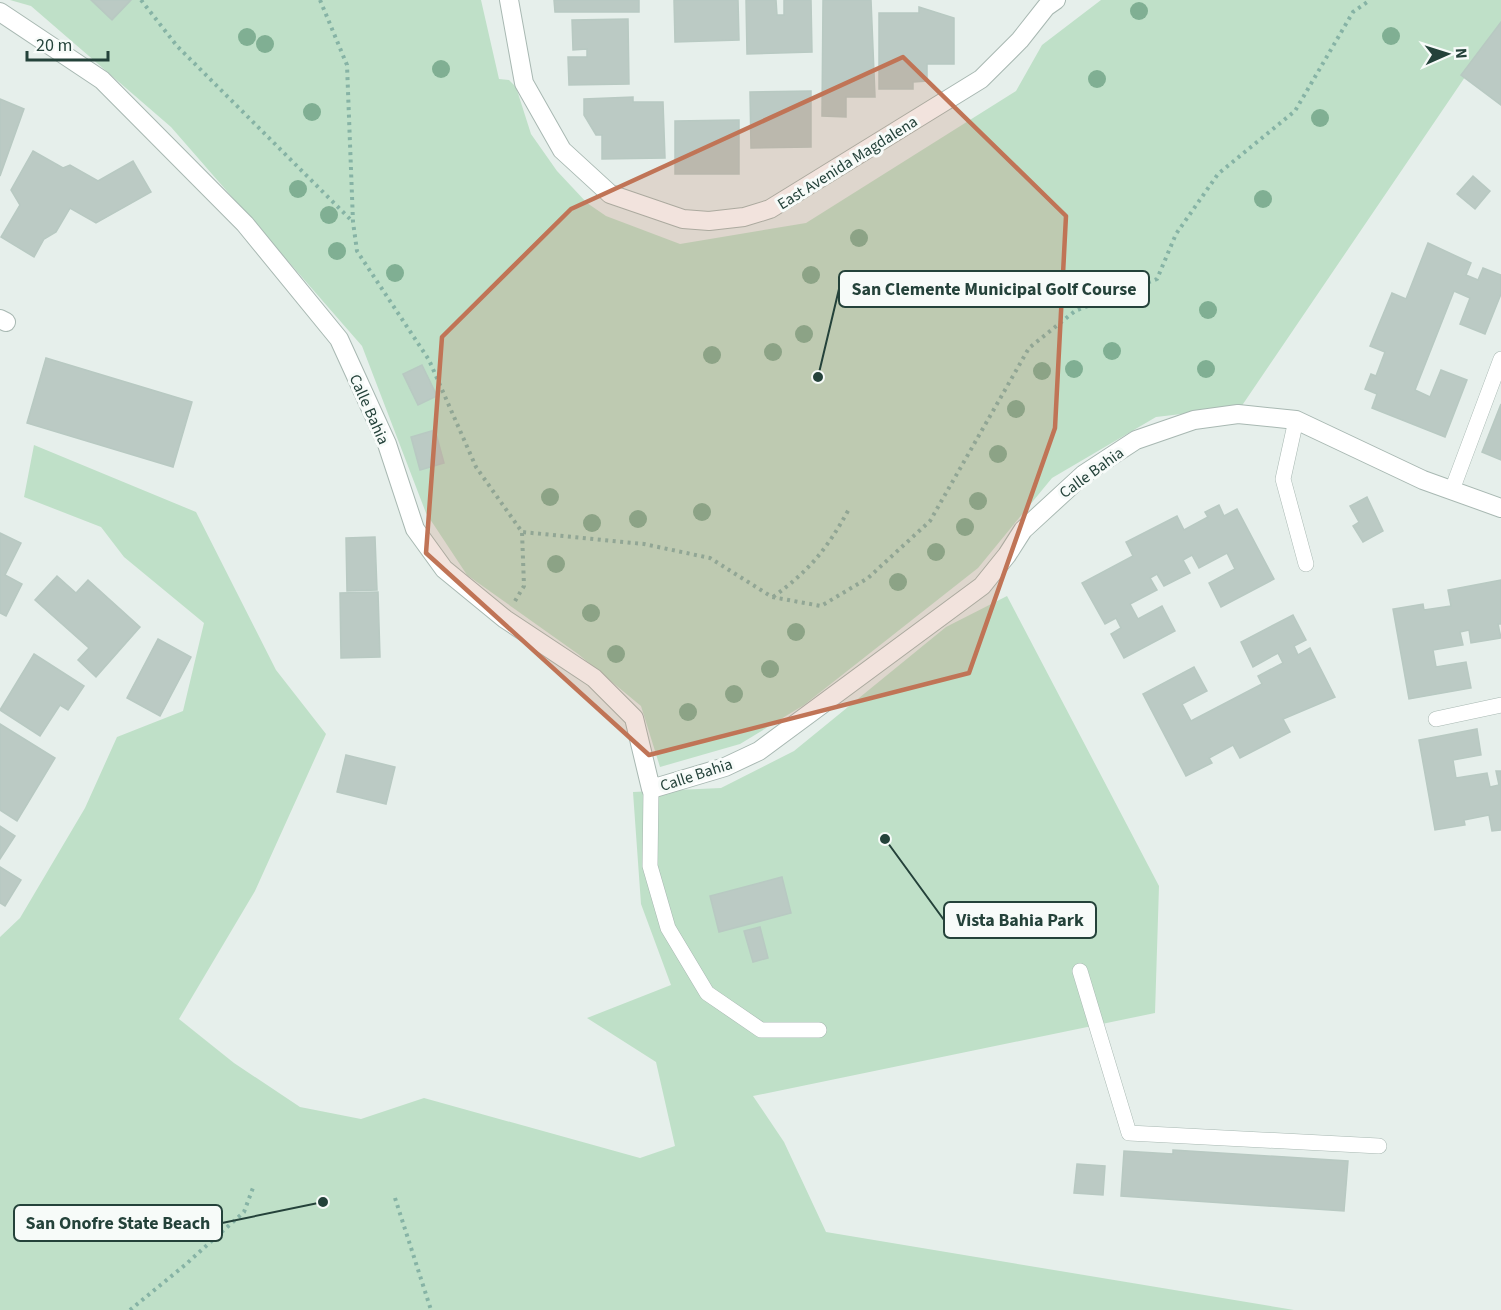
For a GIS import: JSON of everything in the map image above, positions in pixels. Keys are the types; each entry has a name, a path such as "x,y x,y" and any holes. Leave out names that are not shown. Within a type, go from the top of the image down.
{"street":[{"name":"East Avenida Magdalena","path":"509,0 524,84 562,150 610,194 683,219 709,221 744,217 770,209 981,79 1020,40 1043,2"},
{"name":"Calle Bahia","path":"0,12 102,80 244,224 339,339 387,444 415,529 444,569 505,619 594,678 634,718 651,789 726,767 759,751 981,586 1023,530 1055,498 1084,474 1136,440 1194,420 1238,414 1296,420 1423,480 1501,508"}],"lane":[{"path":"1452,490 1501,359"},
{"path":"1296,420 1283,479 1306,564"},
{"path":"1436,718 1501,705"},
{"path":"651,789 650,866 668,928 707,993 760,1030 819,1030"},
{"path":"1080,971 1129,1133 1379,1146"}],"path":[{"path":"141,0 177,46 353,222"},
{"path":"320,0 347,65 353,222 357,250 429,360 476,467 522,532 524,586 505,619"},
{"path":"522,532 644,544 710,558 772,597 821,606 868,578 930,521 1029,348 1076,311 1157,279 1176,234 1218,174 1295,111 1353,12 1370,0"},
{"path":"772,597 798,579 828,547 849,509"},
{"path":"130,1310 244,1212 254,1185"},
{"path":"394,1198 431,1310"}],"highlighted area":[{"path":"903,57 1066,216 1055,428 969,673 649,755 426,553 442,337 571,209"}],"green space":[{"path":"10,0 481,0 499,79 509,80 516,87 531,134 557,171 587,203 606,216 680,244 806,223 1016,91 1042,45 1101,0 1501,0 1501,24 1241,407 1156,417 1052,478 978,568 804,705 740,744 660,767 641,706 578,654 467,575 426,513 362,346 171,127 31,6"},
{"path":"34,445 196,512 276,670 326,734 255,891 179,1019 234,1063 300,1107 361,1119 424,1098 640,1158 675,1146 656,1062 587,1018 671,985 641,904 633,792 721,788 794,751 946,627 1007,596 1159,886 1155,1013 753,1096 784,1142 826,1232 1294,1310 0,1310 0,937 20,918 85,808 117,737 183,711 204,623 124,557 101,527 24,497"}],"building":[{"path":"91,0 131,0 112,20"},
{"path":"554,0 639,0 639,12 555,12"},
{"path":"674,0 738,0 739,40 675,42"},
{"path":"746,0 776,0 777,15 784,15 784,0 811,0 812,52 747,54"},
{"path":"823,0 871,0 875,97 846,97 846,117 822,116"},
{"path":"919,7 954,18 954,64 927,64 927,81 913,82 913,89 879,89 879,13 919,13"},
{"path":"628,19 629,84 569,85 568,57 587,57 587,49 573,50 572,20"},
{"path":"1501,22 1501,105 1461,75"},
{"path":"811,91 811,147 751,148 750,92"},
{"path":"633,97 633,102 663,102 665,158 602,159 602,135 596,135 584,115 584,99"},
{"path":"0,99 24,109 0,176"},
{"path":"739,120 739,174 675,174 675,121"},
{"path":"33,151 63,168 70,165 98,181 133,161 151,192 96,223 70,208 56,232 44,239 34,257 1,237 20,205 11,190"},
{"path":"1473,176 1490,191 1475,209 1457,194"},
{"path":"1428,243 1471,263 1466,275 1478,280 1483,268 1501,275 1501,294 1485,334 1460,324 1470,298 1454,291 1415,390 1430,397 1441,370 1467,380 1445,437 1372,408 1377,394 1365,389 1371,374 1376,376 1385,352 1370,346 1392,293 1406,299"},
{"path":"46,358 192,402 173,467 27,423"},
{"path":"422,365 437,396 418,405 403,374"},
{"path":"1501,404 1501,460 1482,452"},
{"path":"435,430 444,463 420,470 411,437"},
{"path":"1367,497 1383,531 1363,542 1353,526 1359,522 1350,506"},
{"path":"1219,505 1224,516 1237,509 1274,579 1221,607 1209,583 1235,569 1227,553 1199,568 1192,555 1183,560 1190,573 1164,586 1157,574 1150,578 1157,590 1130,604 1138,619 1162,606 1175,631 1124,658 1111,634 1121,628 1116,618 1105,624 1082,583 1133,556 1126,542 1177,516 1184,530 1208,517 1205,512"},
{"path":"0,533 21,543 5,575 22,584 6,616 0,613"},
{"path":"375,537 377,590 347,591 346,538"},
{"path":"57,576 76,593 88,580 140,627 96,677 78,660 89,648 35,600"},
{"path":"1501,580 1501,624 1498,624 1501,638 1471,643 1469,630 1460,632 1463,645 1433,650 1436,667 1466,662 1471,688 1409,699 1393,609 1423,604 1424,610 1451,606 1448,590"},
{"path":"378,592 380,657 341,658 340,593"},
{"path":"1293,615 1306,640 1294,646 1298,655 1310,648 1335,697 1283,719 1290,732 1240,758 1233,745 1209,758 1212,763 1186,776 1143,694 1194,667 1207,691 1182,704 1191,721 1262,684 1258,676 1283,663 1278,653 1253,667 1241,642"},
{"path":"158,639 191,657 160,716 127,698"},
{"path":"34,654 84,686 68,710 60,705 40,736 0,710"},
{"path":"0,724 55,758 17,821 0,810"},
{"path":"1477,729 1481,755 1453,760 1456,778 1487,773 1490,787 1499,785 1496,771 1501,771 1501,830 1492,831 1489,815 1464,820 1465,825 1435,830 1419,740"},
{"path":"346,755 395,767 386,804 337,792"},
{"path":"0,826 15,836 0,859"},
{"path":"0,867 21,880 5,906 0,903"},
{"path":"782,877 791,913 719,932 710,896"},
{"path":"760,927 768,958 753,962 744,931"},
{"path":"1173,1150 1348,1161 1344,1211 1121,1196 1124,1151 1173,1154"},
{"path":"1077,1164 1105,1166 1103,1195 1074,1193"}],"place":[{"name":"San Clemente Municipal Golf Course","path":"818,377"},
{"name":"Vista Bahia Park","path":"885,839"},
{"name":"San Onofre State Beach","path":"323,1202"}]}
